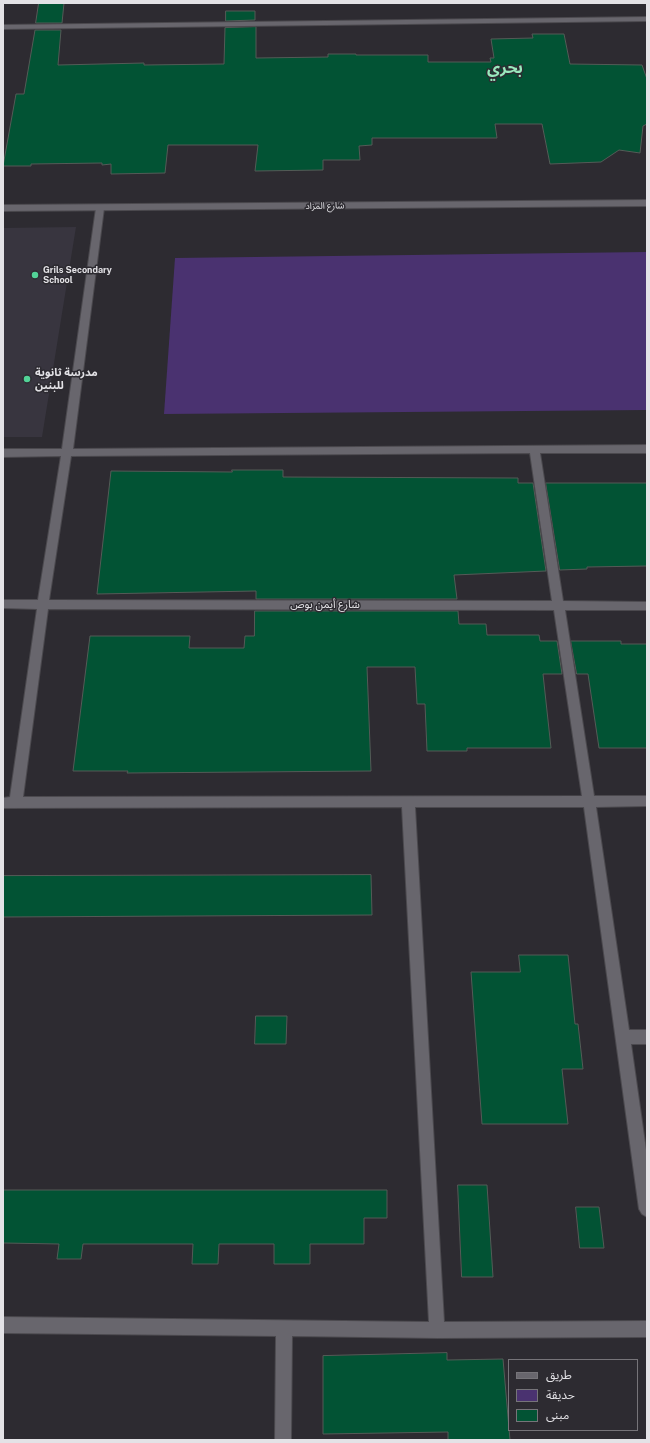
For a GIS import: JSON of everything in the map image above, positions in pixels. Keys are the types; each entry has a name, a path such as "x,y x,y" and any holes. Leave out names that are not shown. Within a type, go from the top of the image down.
{"street":[{"path":"3,27 647,19"},
{"name":"شارع المزاد","path":"3,208 647,203"},
{"path":"16,803 43,603 67,452 100,208"},
{"path":"3,452 647,449"},
{"path":"534,450 589,801 647,1209"},
{"name":"شارع أيمن بوص","path":"3,604 43,603 558,607 647,606"},
{"path":"3,803 647,801"},
{"path":"408,802 437,1330"},
{"path":"623,1037 647,1037"},
{"path":"3,1325 437,1330 647,1329"},
{"path":"283,1440 284,1329"}],"shaded area":[{"path":"76,227 42,437 3,437 3,228"}],"green space":[{"path":"647,252 647,410 164,414 175,258"}],"building":[{"path":"39,3 64,3 62,23 36,23"},
{"path":"226,11 255,11 255,20 226,21"},
{"path":"256,27 256,58 328,57 328,54 428,55 428,62 491,62 490,58 494,58 491,39 533,38 532,34 564,34 570,64 642,65 647,79 647,124 643,126 640,153 619,150 601,162 550,164 542,124 495,124 497,138 372,138 372,145 359,146 360,160 323,160 323,170 255,171 258,145 168,145 165,173 111,174 111,164 102,165 102,163 3,166 16,94 24,94 35,30 61,30 58,65 144,63 144,65 224,64 225,28"},
{"path":"232,470 283,470 283,477 518,478 518,483 533,483 546,571 454,575 457,599 256,599 256,591 97,594 111,471 232,472"},
{"path":"546,483 647,483 647,566 587,567 587,569 560,570"},
{"path":"255,611 458,611 459,624 486,624 487,635 539,635 540,641 557,641 562,674 543,674 551,748 467,748 467,751 427,751 425,704 417,704 415,667 367,667 371,771 127,773 128,771 73,771 90,636 190,636 189,648 244,648 245,636 254,636"},
{"path":"571,641 621,641 621,644 647,644 647,748 599,748 588,674 577,674"},
{"path":"371,875 372,915 3,917 3,876"},
{"path":"519,955 568,955 575,1024 578,1024 583,1069 562,1069 568,1124 482,1124 471,972 520,972"},
{"path":"256,1016 287,1016 286,1044 255,1044"},
{"path":"458,1185 487,1185 493,1277 462,1277"},
{"path":"3,1190 387,1190 387,1218 364,1218 364,1244 310,1244 310,1264 274,1264 274,1244 219,1244 218,1264 192,1264 193,1244 83,1244 81,1259 57,1259 59,1244 3,1243"},
{"path":"576,1207 599,1207 604,1248 580,1248"},
{"path":"447,1353 447,1360 503,1359 508,1431 510,1440 448,1440 448,1432 323,1434 323,1356"}],"place":[{"name":"Grils Secondary School","path":"35,275"},
{"name":"مدرسة ثانوية للبنين","path":"27,379"}],"district":[{"name":"بحري","path":"505,68"}]}
